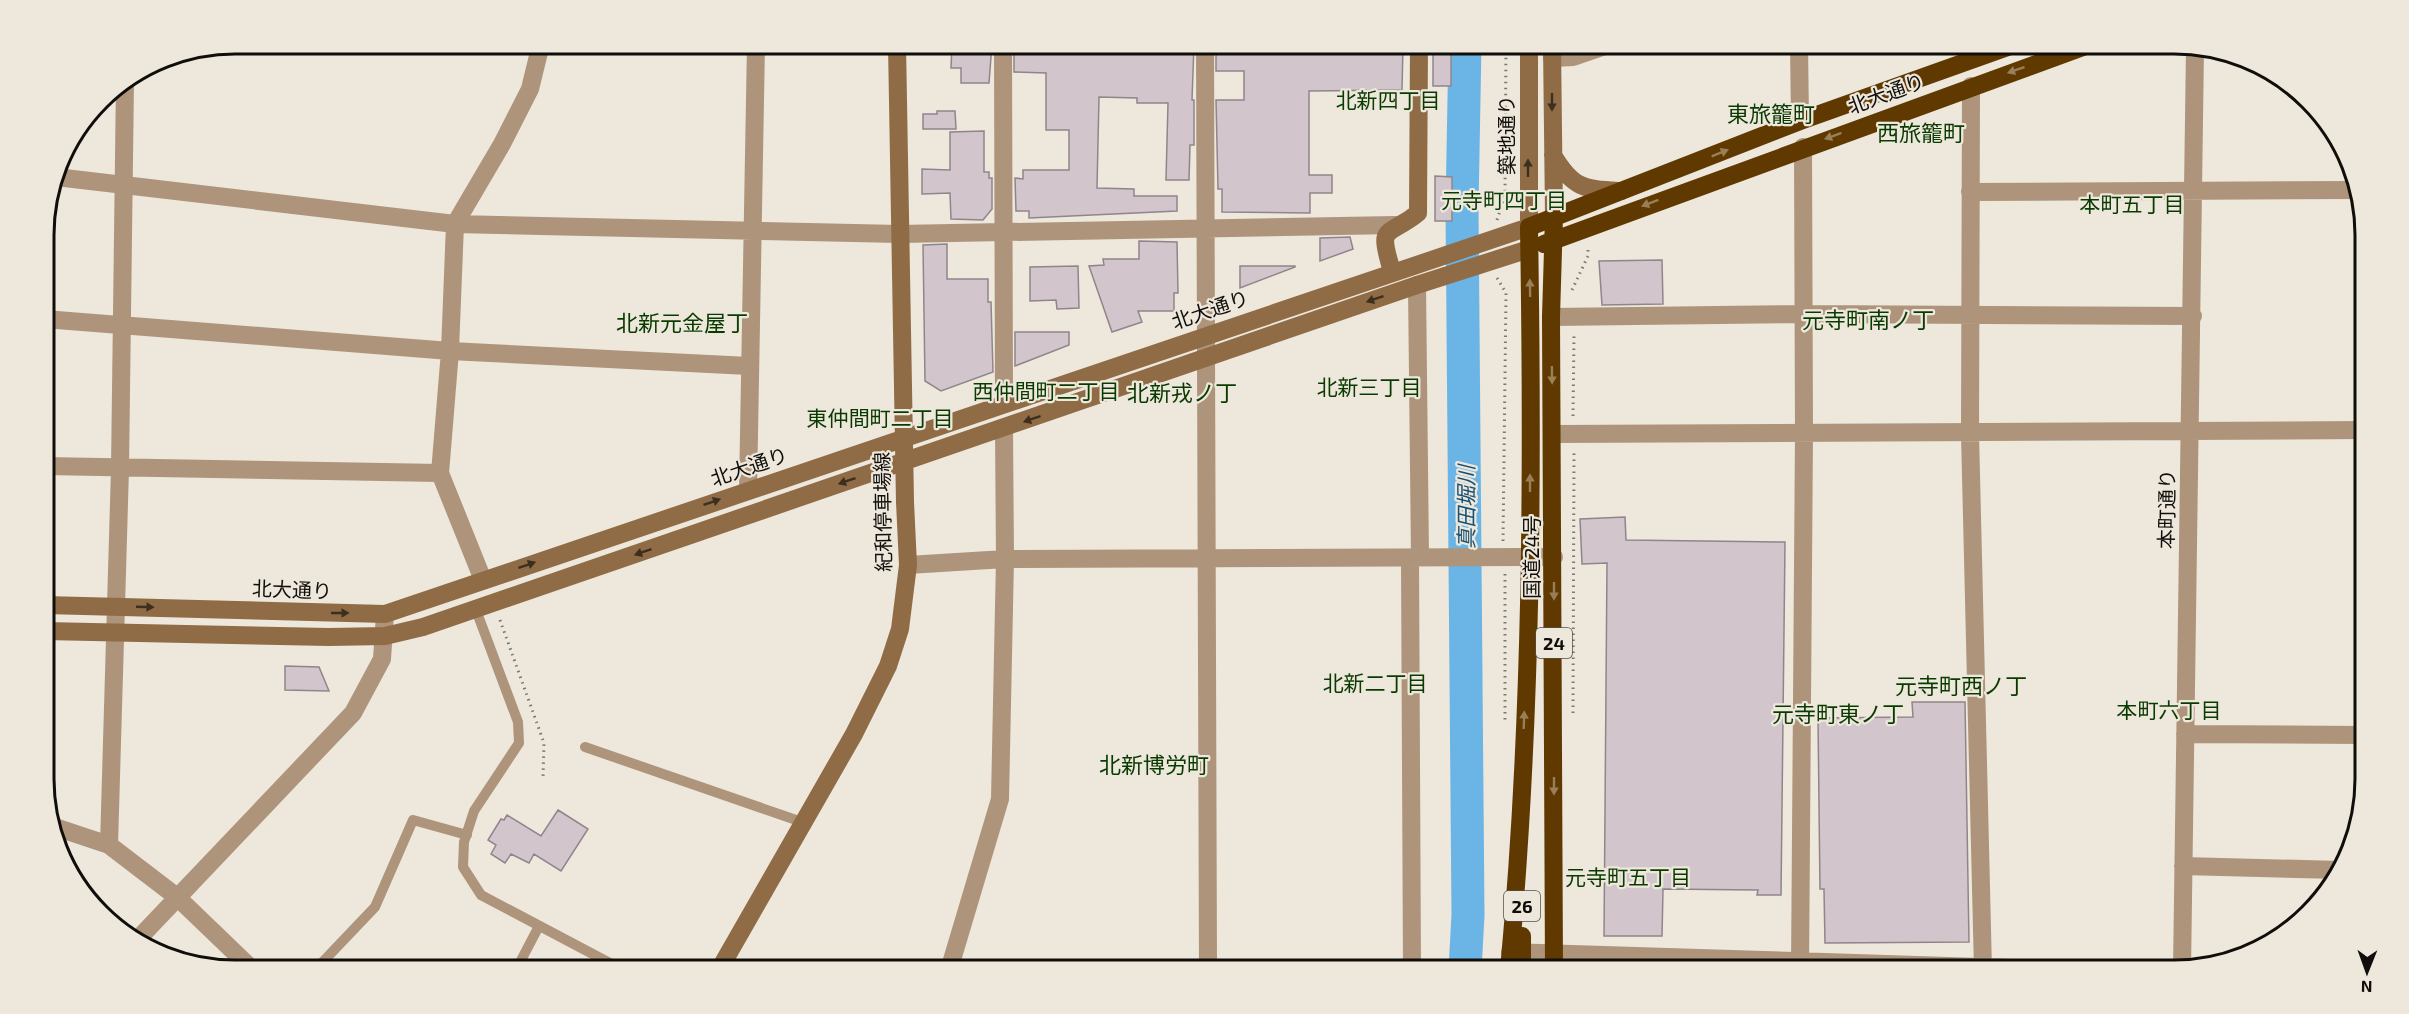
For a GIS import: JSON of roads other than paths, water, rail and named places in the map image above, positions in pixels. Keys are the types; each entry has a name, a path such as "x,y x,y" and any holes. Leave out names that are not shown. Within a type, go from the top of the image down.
{"highway":[{"name":"北大通り","path":"1529,227 1800,121 1988,54"},
{"name":"北大通り","path":"1529,249 2062,54"},
{"name":"国道24号","path":"1554,216 1551,317 1554,557 1554,960"},
{"name":"国道24号","path":"1516,960 1529,557 1529,227"}],"street":[{"path":"483,580 440,473 450,351 455,224 502,144 530,89 539,54"},
{"path":"748,490 748,366 756,54"},
{"name":"紀和停車場線","path":"725,960 854,734 888,666 900,629 908,565 899,234 897,54"},
{"path":"1002,54 1005,233 1004,404"},
{"path":"1205,54 1208,960"},
{"path":"1392,271 1383,244 1386,236 1396,225 1418,213 1419,54"},
{"name":"築地通り","path":"1529,54 1529,227"},
{"path":"1552,54 1554,216"},
{"path":"1562,54 1573,57 1582,54"},
{"path":"1799,54 1800,121"},
{"name":"本町通り","path":"2182,960 2195,56"},
{"path":"1971,86 1970,434 1983,960"},
{"path":"109,845 120,468 125,92"},
{"path":"1800,960 1804,434 1803,147"},
{"path":"1552,154 1566,177 1589,189 1624,191"},
{"path":"64,178 124,183 455,224 899,234 1205,226 1396,225"},
{"path":"1970,192 2349,190"},
{"name":"北大通り","path":"54,605 385,614 1392,271 1529,227"},
{"path":"54,631 386,636 494,604 1450,274 1529,249"},
{"path":"1412,960 1418,285"},
{"path":"1551,317 1804,314 2193,316"},
{"path":"54,320 450,351 748,366"},
{"path":"952,960 999,799 1005,559 1004,428"},
{"path":"1552,434 1970,434 2355,430"},
{"path":"54,466 440,473"},
{"path":"908,565 1005,559 1554,557"},
{"path":"143,934 353,713 382,660 386,636 385,614"},
{"path":"2186,734 2355,735"},
{"path":"62,829 109,845 177,897 243,960"},
{"path":"2183,866 2330,870"}],"lane":[{"path":"476,610 518,722 519,743 474,811 467,835 463,867 481,895 604,960"},
{"path":"585,747 802,822"},
{"path":"325,960 375,907 413,820 467,835"},
{"path":"521,960 539,926"}],"waterway":[{"name":"真田堀川","path":"1465,54 1462,207 1468,915 1466,960"}],"district":[{"name":"北新四丁目","path":"1388,99"},
{"name":"東旅籠町","path":"1771,113"},
{"name":"西旅籠町","path":"1921,132"},
{"name":"元寺町四丁目","path":"1504,199"},
{"name":"本町五丁目","path":"2132,203"},
{"name":"元寺町南ノ丁","path":"1868,319"},
{"name":"北新元金屋丁","path":"682,322"},
{"name":"北新三丁目","path":"1369,386"},
{"name":"西仲間町二丁目","path":"1046,390"},
{"name":"北新戎ノ丁","path":"1182,392"},
{"name":"東仲間町二丁目","path":"880,417"},
{"name":"北新二丁目","path":"1375,682"},
{"name":"元寺町西ノ丁","path":"1961,685"},
{"name":"本町六丁目","path":"2169,709"},
{"name":"元寺町東ノ丁","path":"1838,713"},
{"name":"北新博労町","path":"1154,764"},
{"name":"元寺町五丁目","path":"1628,876"}]}
